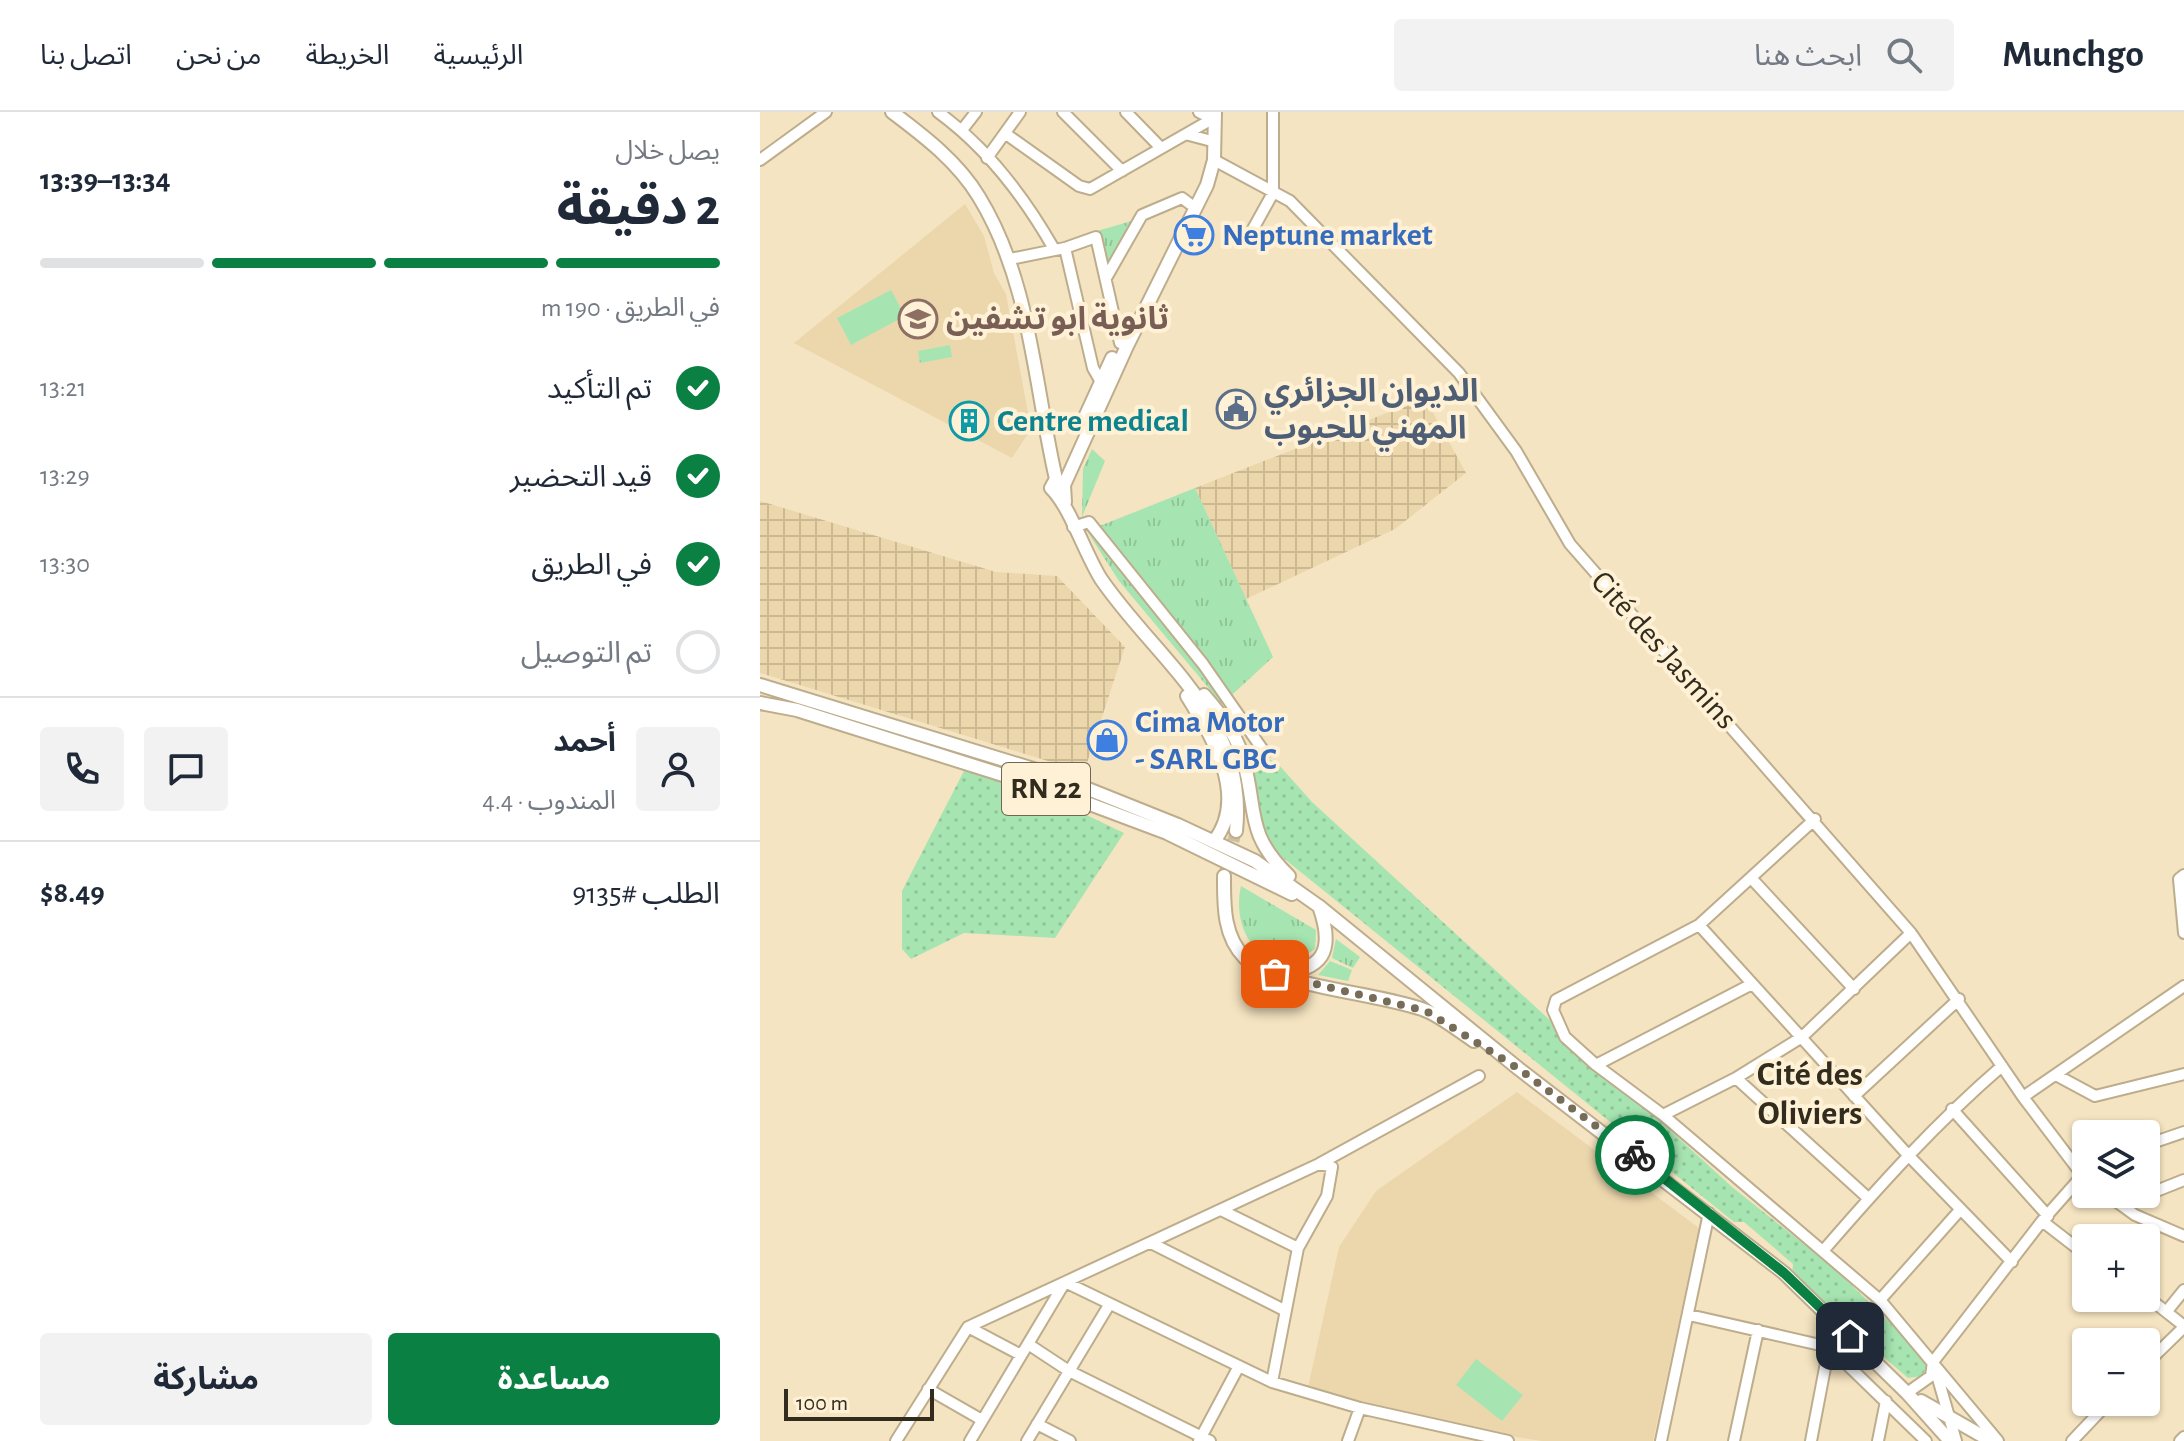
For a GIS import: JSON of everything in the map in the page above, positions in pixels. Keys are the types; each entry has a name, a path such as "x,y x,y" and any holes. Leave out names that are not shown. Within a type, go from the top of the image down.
{"main road":[{"path":"892,112 929,140 960,172 979,196 1010,259 1027,322 1059,485 1073,527 1105,583 1205,707 1223,738 1236,776 1236,831"},
{"path":"1059,485 1207,185 1214,160 1207,115"},
{"path":"1059,485 1101,382 1190,204 1205,164 1207,115"},
{"path":"1154,642 1210,733 1220,756 1228,805 1224,828 1214,841"},
{"path":"1154,642 1226,723 1241,753 1254,825 1262,845 1320,907 1327,937 1321,958 1307,970 1275,974"},
{"name":"RN 22","path":"760,685 1053,775 1255,861 1320,907 1519,1069 1709,1213 1811,1297 1950,1441"},
{"name":"RN 22","path":"760,703 797,710 1063,794 1167,833 1320,907"},
{"path":"1224,876 1224,911 1230,934 1245,959 1275,974 1426,1011 1519,1069"},
{"name":"RN 22","path":"1907,1393 1991,1441"}],"street":[{"path":"760,160 826,112"},
{"path":"938,112 962,130 987,158 1032,210 1059,249 1093,368 1101,382"},
{"path":"962,130 976,112"},
{"path":"987,158 1020,112"},
{"path":"1063,112 1122,171"},
{"path":"1126,112 1161,148"},
{"path":"1248,238 1273,193 1273,112"},
{"path":"1006,134 1082,188 1094,188 1189,135 1207,115"},
{"path":"1189,135 1208,140"},
{"name":"Cité des Jasmins","path":"1214,160 1299,210 1459,373 1516,451 1570,544 1815,819 1911,933 1959,999 2023,1097 2072,1160"},
{"path":"1106,278 1142,215 1182,198 1190,204"},
{"path":"1010,259 1059,249 1096,237 1120,343"},
{"path":"1073,527 1089,522 1100,533 1131,577 1203,664 1265,753"},
{"path":"1815,819 1699,925 1556,1000 1553,1010 1565,1037 1596,1065 1663,1115 1880,1300 1998,1441"},
{"path":"2184,875 2179,879 2184,933"},
{"path":"1752,879 1854,989"},
{"path":"1699,925 1908,1155 2012,1262"},
{"path":"1663,1115 1736,1078 1802,1037 1911,933"},
{"path":"1596,1065 1752,984"},
{"path":"2023,1097 2184,986"},
{"path":"1854,1096 1959,999"},
{"path":"1823,1251 1952,1109 2002,1066"},
{"path":"2056,1075 2095,1096 2184,1074"},
{"path":"896,1441 968,1327 1319,1164 1479,1076"},
{"path":"1736,1078 1868,1198"},
{"path":"1952,1109 2045,1218 2072,1242"},
{"path":"2160,1140 2184,1132"},
{"path":"1272,1382 1298,1248 1327,1196 1332,1167 1319,1164"},
{"path":"2160,1190 2184,1180"},
{"path":"1907,1393 1931,1376 1933,1362 2072,1185"},
{"path":"2127,1208 2184,1236"},
{"path":"1880,1300 1960,1210"},
{"path":"1223,1211 1298,1248"},
{"path":"1661,1441 1709,1213"},
{"path":"1151,1243 1284,1310"},
{"path":"1065,1282 1272,1382 1449,1435 1508,1441"},
{"path":"970,1441 1065,1282"},
{"path":"2167,1311 2184,1290"},
{"path":"1027,1441 1109,1305"},
{"path":"2160,1306 2183,1326 2160,1350"},
{"path":"1689,1315 1829,1347 1926,1441"},
{"path":"968,1327 1021,1355"},
{"path":"1734,1441 1758,1330"},
{"path":"1028,1344 1069,1371 1204,1440 1239,1366"},
{"path":"1811,1441 1829,1347"},
{"path":"1933,1362 1956,1441"},
{"path":"928,1389 982,1420"},
{"path":"1878,1441 1886,1401"},
{"path":"1348,1441 1360,1408"},
{"path":"2072,1441 2096,1416"},
{"path":"1037,1424 1070,1441"}],"shaded area":[{"name":"ثانوية ابو تشفين","path":"965,204 984,236 994,273 1006,294 1031,429 1012,458 794,343"},
{"path":"1425,398 1466,473 1395,529 1246,599 1195,488"},
{"path":"760,501 996,572 1057,576 1125,647 1084,772 760,673"},
{"path":"1517,1092 1699,1228 1653,1441 1542,1441 1451,1427 1308,1387 1339,1247 1376,1191"}],"green space":[{"path":"1135,220 1108,267 1097,231"},
{"path":"891,290 905,316 851,345 837,318"},
{"path":"950,345 952,357 920,363 918,351"},
{"path":"1092,449 1105,461 1082,517 1083,469"},
{"path":"1195,488 1273,657 1222,704 1119,581 1087,531"},
{"path":"1263,755 1279,765 1312,802 1732,1187 1835,1269 1929,1361 1922,1376 1908,1378 1792,1278 1793,1264 1744,1222 1734,1222 1271,848 1261,825 1250,759"},
{"path":"965,769 1053,799 1124,833 1055,938 964,933 911,959 902,949 902,891"},
{"path":"1241,886 1316,930 1315,949 1297,958 1281,960 1267,957 1256,948 1241,921"},
{"path":"1336,939 1360,957 1353,968 1332,958"},
{"path":"1330,961 1352,970 1348,981 1318,975"},
{"path":"1476,1359 1523,1395 1502,1421 1456,1385"}],"tunnel":[{"path":"1224,876 1236,831"}],"way so far":[{"path":"1275,974 1426,1011 1519,1069 1635,1155"}],"place":[{"name":"Neptune market","path":"1194,235"},
{"name":"ثانوية ابو تشفين","path":"918,319"},
{"name":"الديوان الجزائري المهني للحبوب","path":"1236,409"},
{"name":"Centre medical","path":"969,421"},
{"name":"Cima Motor - SARL GBC","path":"1107,740"}],"district":[{"name":"Cité des Oliviers","path":"1810,1094"}],"route":[{"path":"1635,1155 1784,1273 1850,1336"}]}
